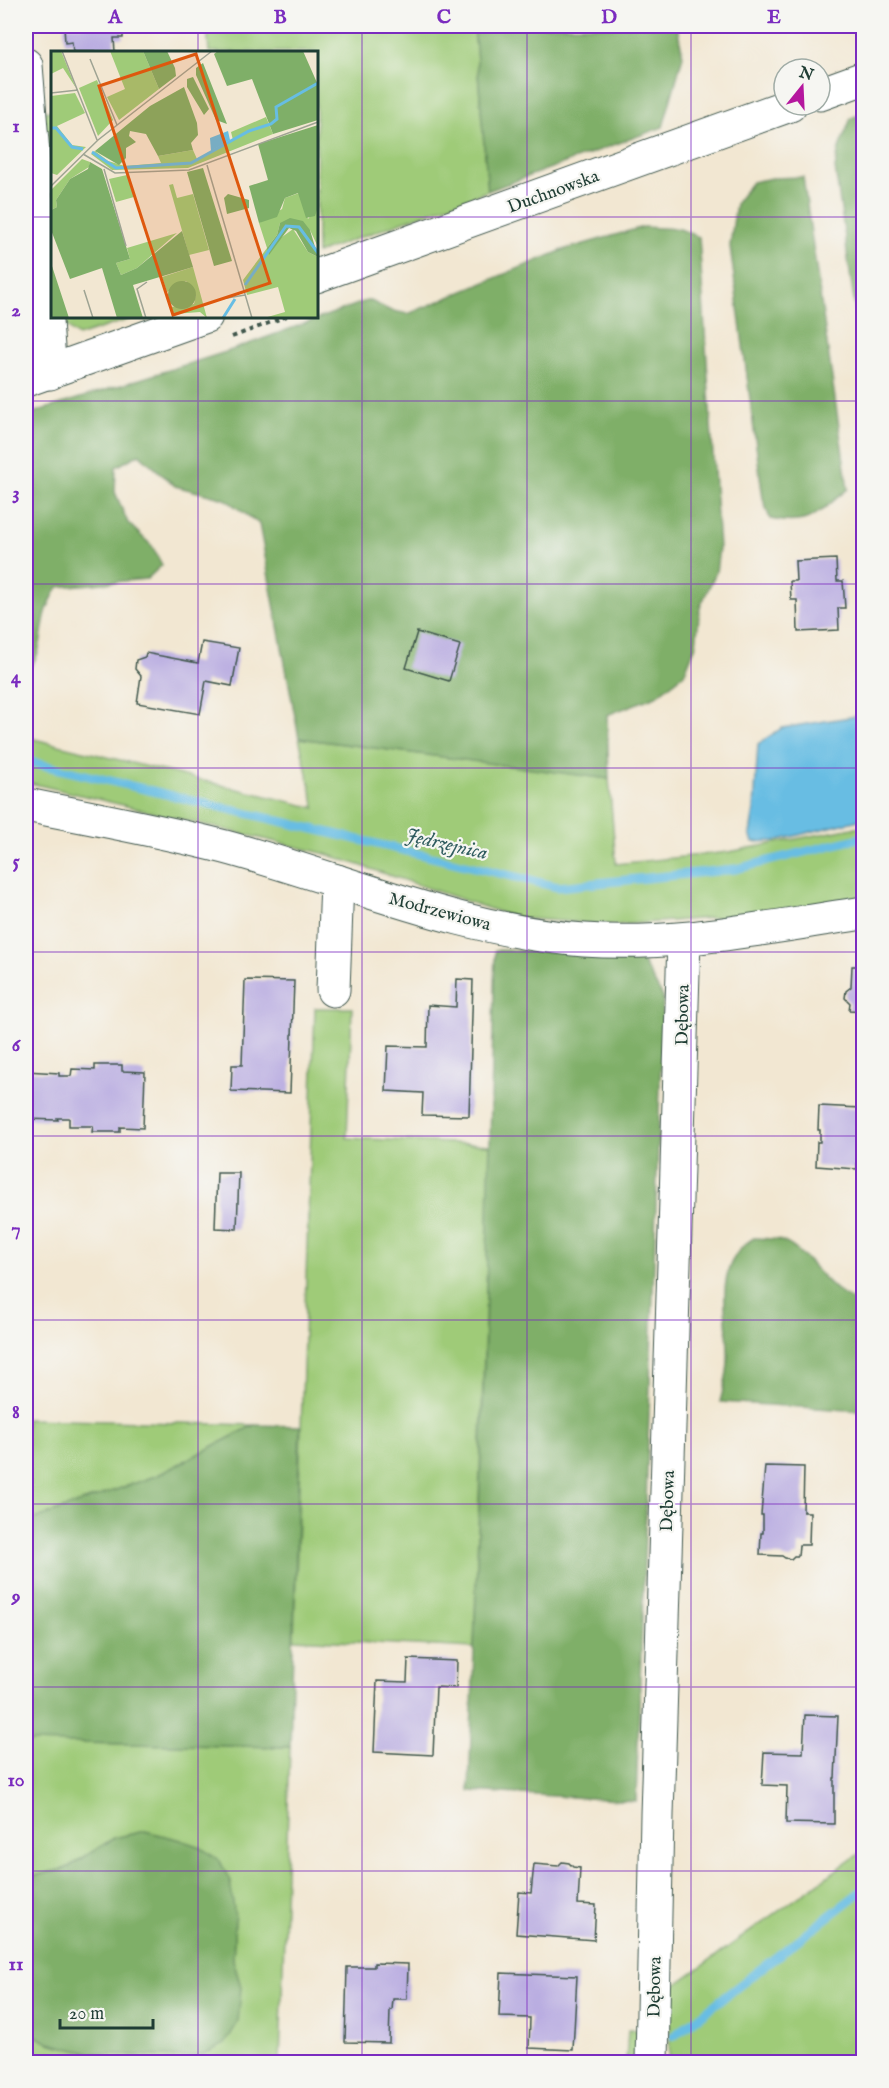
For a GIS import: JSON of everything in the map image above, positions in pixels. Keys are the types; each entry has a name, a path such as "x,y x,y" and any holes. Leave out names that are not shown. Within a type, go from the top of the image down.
{"street":[{"path":"26,64 38,377 200,318"},
{"path":"832,90 864,78"},
{"name":"Duchnowska","path":"318,275 772,111"},
{"name":"Modrzewiowa","path":"26,805 225,847 451,916 523,933 585,940 684,940 864,913"},
{"path":"333,990 337,881"},
{"name":"Dębowa","path":"652,2062 684,940"}],"green space":[{"path":"207,26 474,26 488,191 318,253 318,51 209,51"},
{"path":"474,26 677,26 683,56 663,127 488,191"},
{"path":"51,111 51,273 39,112"},
{"path":"863,113 863,364 835,168 839,148 851,118"},
{"path":"803,177 848,489 821,511 805,520 784,521 770,519 763,499 730,246 736,203 752,182 772,178"},
{"path":"643,227 680,229 699,237 719,548 716,572 700,607 696,645 684,674 656,696 607,715 609,779 299,738 259,524 225,499 175,486 139,454 116,467 115,492 128,523 152,546 162,565 147,579 58,587 47,610 38,652 26,671 26,415 229,351 369,300 389,310 408,314 563,250"},
{"path":"56,318 133,318 78,336"},
{"path":"26,737 315,808 299,738 609,779 616,864 729,852 863,826 863,898 739,916 616,925 517,918 326,854 26,782"},
{"path":"495,950 638,954 663,997 636,1801 469,1791 484,1369"},
{"path":"315,1008 352,1008 347,1138 491,1145 474,1648 294,1639"},
{"path":"754,1238 775,1239 789,1244 839,1292 863,1303 863,1411 720,1402 728,1366 725,1311 727,1278 731,1263 740,1249"},
{"path":"26,1419 254,1425 158,1475 26,1522"},
{"path":"254,1425 300,1426 290,1747 26,1742 26,1522 158,1475"},
{"path":"26,1742 290,1747 280,2062 26,2062 26,2031 49,2043 88,2053 183,2057 202,2055 241,1987 233,1960 235,1917 181,1840 145,1831 114,1838 67,1868 26,1878"},
{"path":"145,1831 200,1847 220,1861 230,1881 235,1917 233,1960 241,1987 238,2022 225,2044 202,2055 183,2057 88,2053 49,2043 26,2031 26,1878 67,1868 114,1838"},
{"path":"863,1851 863,2062 669,2062 671,1988"},
{"path":"628,2030 642,2031 641,2062 626,2062"}],"water":[{"path":"863,715 863,819 775,841 753,842 750,834 758,744 782,728"}],"building":[{"path":"64,26 123,26 123,38 114,38 115,51 73,51 72,42 65,43"},
{"path":"836,559 837,581 843,581 845,608 838,608 839,630 798,632 797,600 791,600 790,581 796,581 795,561"},
{"path":"417,632 460,645 449,681 406,668"},
{"path":"202,642 239,648 232,686 206,681 200,714 137,703 141,676 135,669 136,660 145,657 146,653 198,663"},
{"path":"852,966 864,966 864,1011 849,1010 850,1003 845,998 846,991 851,987"},
{"path":"457,979 473,980 469,1116 422,1115 423,1093 386,1091 388,1046 427,1047 428,1005 456,1007"},
{"path":"245,980 294,981 290,1093 231,1091 232,1065 242,1065"},
{"path":"95,1065 122,1065 122,1071 145,1072 143,1128 120,1127 120,1132 92,1132 93,1126 69,1126 69,1118 26,1119 26,1071 71,1076 72,1069 95,1070"},
{"path":"819,1106 861,1108 857,1169 816,1166 817,1142 820,1142"},
{"path":"217,1173 239,1173 237,1229 215,1228"},
{"path":"765,1466 804,1467 803,1512 810,1512 809,1545 799,1545 798,1556 791,1559 782,1556 760,1555"},
{"path":"408,1659 457,1661 456,1688 436,1687 433,1755 374,1752 377,1681 407,1682"},
{"path":"805,1715 838,1716 834,1824 786,1823 787,1786 762,1785 764,1752 803,1753"},
{"path":"562,1862 580,1868 578,1904 596,1905 594,1940 516,1934 519,1892 531,1893 534,1864 558,1866"},
{"path":"374,1963 408,1964 407,1999 393,1999 392,2010 390,2010 389,2043 345,2042 347,1967 374,1967"},
{"path":"501,1973 577,1976 573,2050 529,2048 530,2018 499,2017"}],"waterway":[{"name":"Jędrzejnica","path":"26,761 558,887 736,869 864,837"},
{"path":"674,2036 864,1889"}]}
